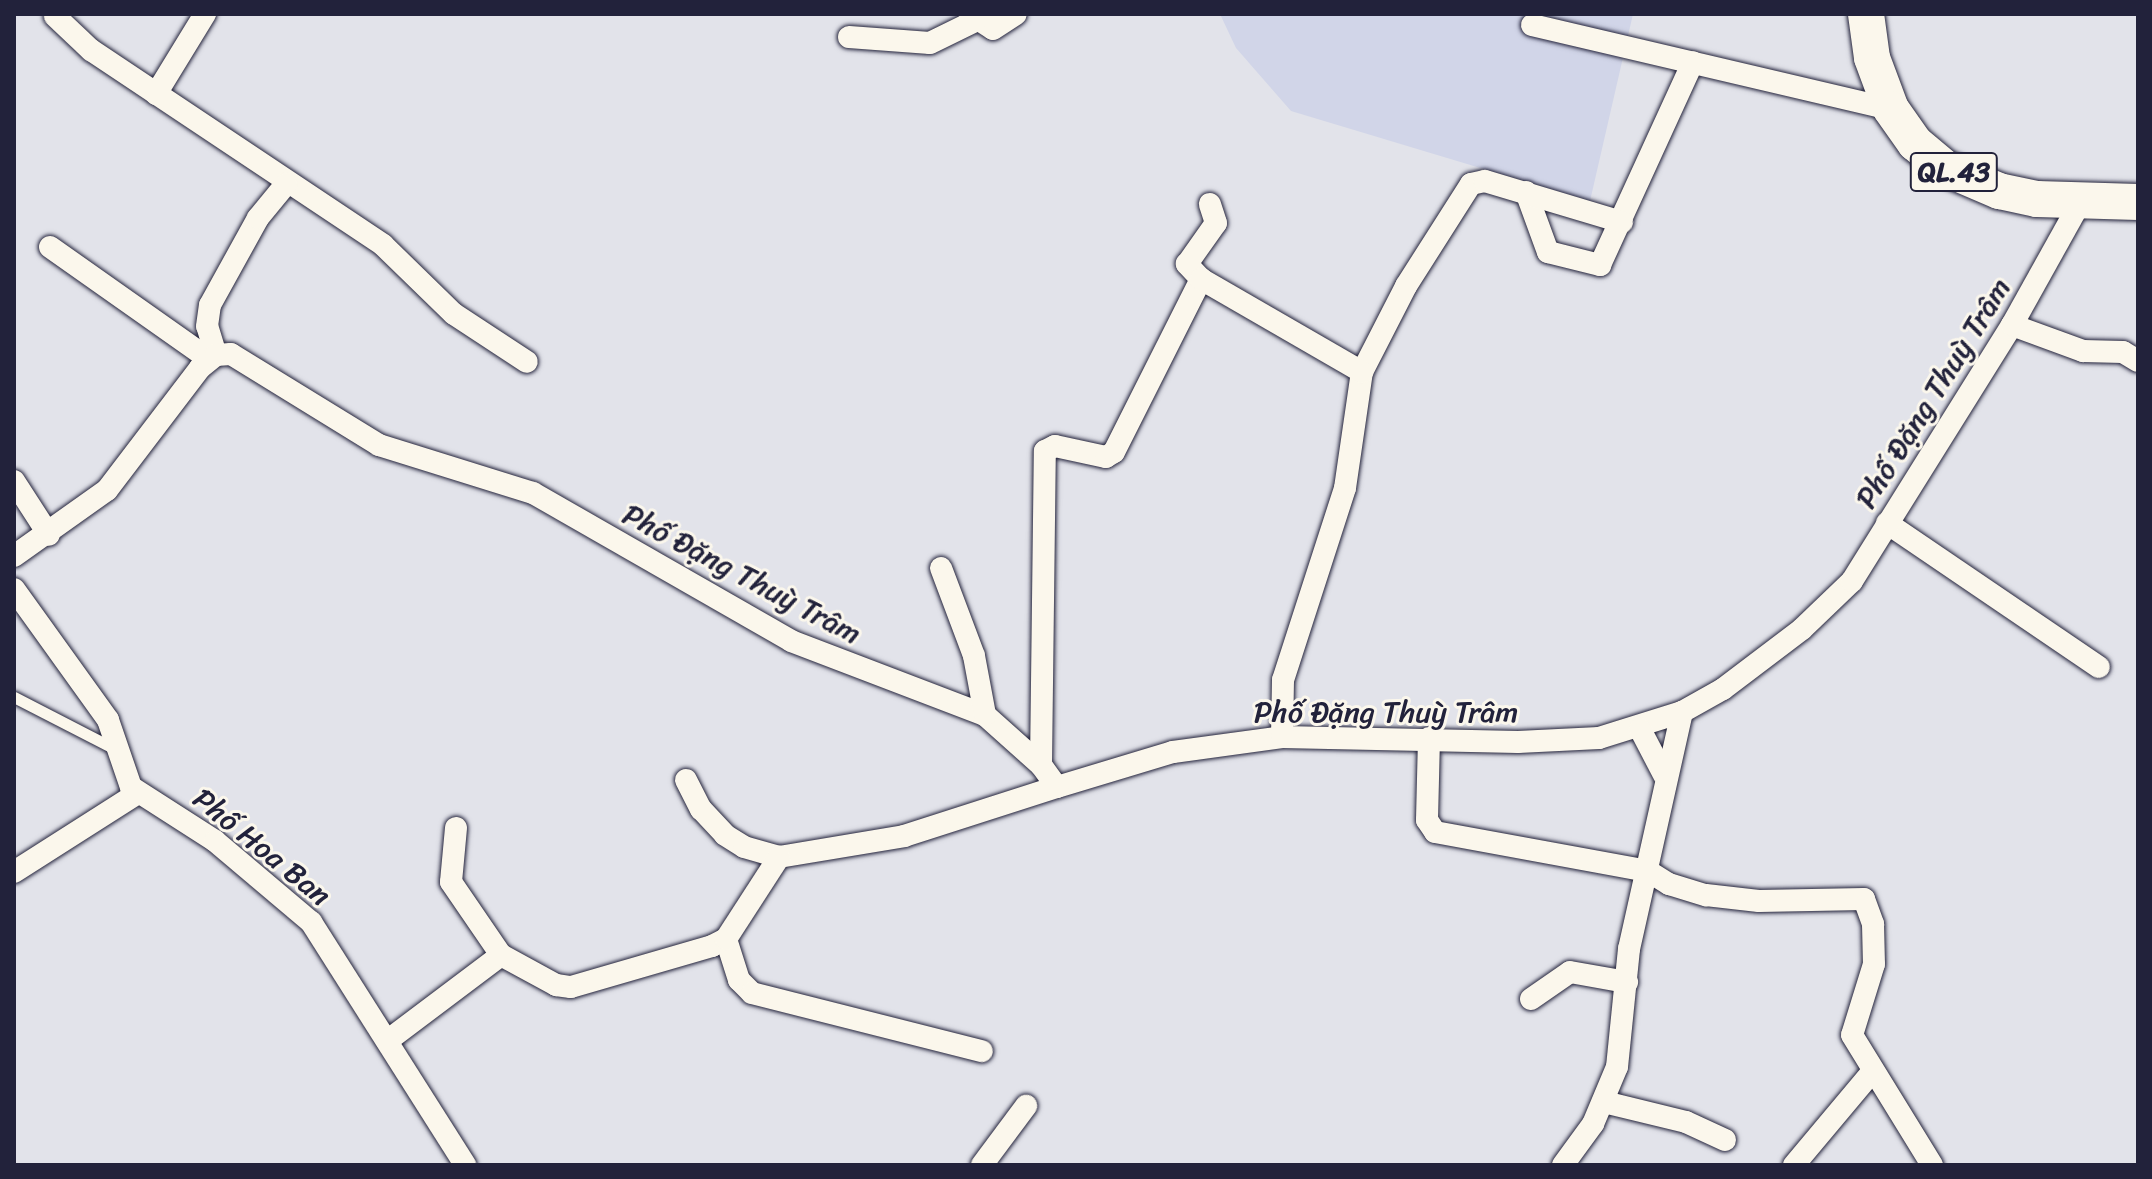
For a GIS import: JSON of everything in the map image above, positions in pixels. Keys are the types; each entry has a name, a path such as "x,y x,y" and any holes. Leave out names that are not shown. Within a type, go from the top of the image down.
{"main road":[{"name":"QL.43","path":"1866,14 1872,58 1891,109 1915,143 1974,182 2037,199 2080,203 2138,202"}],"street":[{"path":"156,94 205,14"},
{"path":"849,37 930,43 973,18 1000,28 1016,14"},
{"path":"55,16 91,50 286,184 383,245 465,323 527,362"},
{"path":"1532,25 1891,109"},
{"path":"1526,192 1552,255 1600,265 1693,62"},
{"path":"1282,737 1283,680 1345,488 1362,372 1406,286 1471,184 1485,181 1622,222"},
{"path":"14,556 49,535 126,470 212,357 207,326 216,292 258,218 286,184"},
{"name":"Phố Đặng Thuỳ Trâm","path":"212,357 231,354 247,360 379,445 533,493 824,657 985,715 1041,765 1057,787 1173,752 1282,737 1554,742 1640,729 1682,712 1732,682 1828,607 1852,581 2012,325 2080,203"},
{"path":"1210,204 1216,223 1187,262 1201,279 1362,372"},
{"path":"50,247 212,357"},
{"path":"1041,765 1044,454 1055,446 1106,457 1114,452 1201,279"},
{"path":"2012,325 2083,351 2123,352 2138,361"},
{"path":"14,481 49,535"},
{"path":"1887,523 2099,667"},
{"path":"941,568 974,656 985,715"},
{"name":"Phố Hoa Ban","path":"14,589 97,701 125,777 138,793 215,841 296,907 322,935 465,1165"},
{"path":"1563,1165 1604,1102 1617,1067 1627,982 1664,775 1682,712"},
{"path":"1640,729 1664,775"},
{"path":"1429,738 1427,820 1435,832 1648,871 1669,884 1706,895 1759,901 1864,899 1873,924 1874,964 1852,1035 1909,1121 1932,1165"},
{"path":"686,780 701,809 725,835 753,851 779,857 904,836 1057,787"},
{"path":"14,872 138,793"},
{"path":"456,828 451,882 501,955 546,981 571,987 613,978 726,939 779,857"},
{"path":"726,939 739,980 752,993 982,1051"},
{"path":"387,1041 501,955"},
{"path":"1531,999 1570,972 1627,982"},
{"path":"1794,1165 1873,1071"},
{"path":"1604,1102 1686,1122 1725,1140"},
{"path":"982,1165 1026,1106"}],"lane":[{"path":"14,697 117,750"}],"shaded area":[{"path":"1220,14 1633,14 1590,201 1291,111 1236,48"}]}
